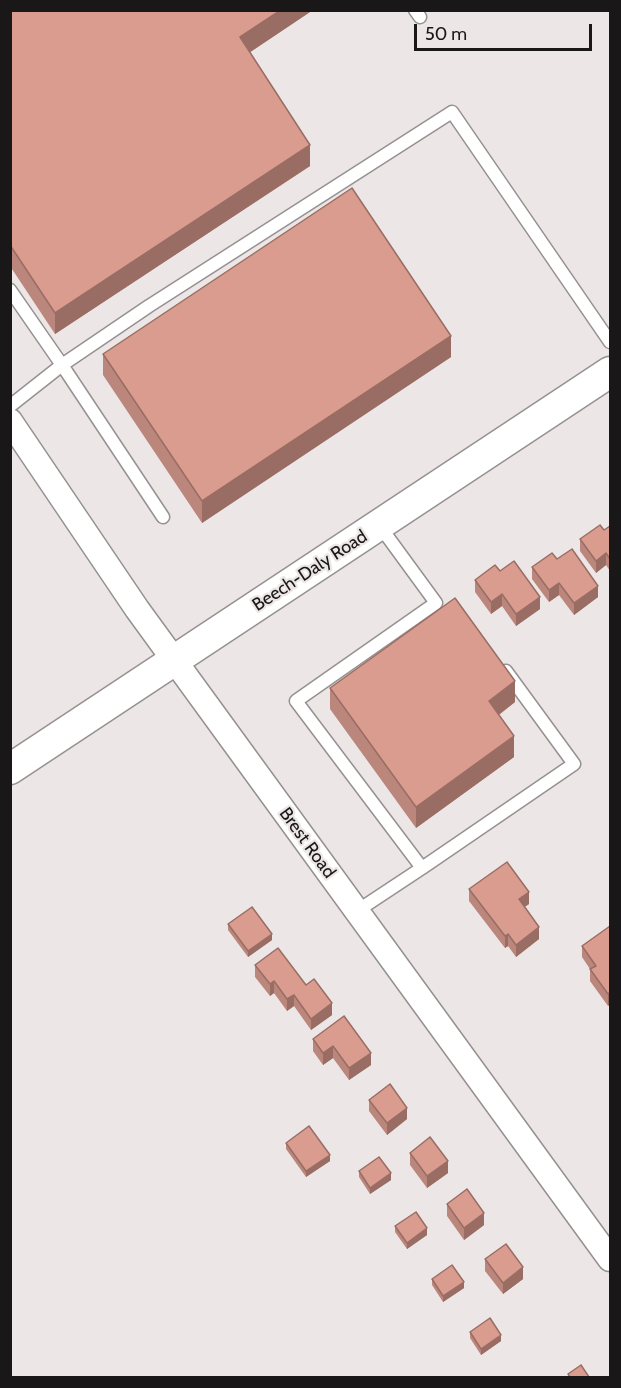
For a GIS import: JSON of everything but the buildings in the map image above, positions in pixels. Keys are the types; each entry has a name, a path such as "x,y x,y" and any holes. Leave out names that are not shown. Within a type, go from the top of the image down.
{"street":[{"name":"Beech-Daly Road","path":"10,769 610,372"},
{"name":"Brest Road","path":"10,421 137,609 610,1259"}],"lane":[{"path":"10,406 62,365 149,306 452,112 610,342"},
{"path":"10,290 163,517"},
{"path":"379,525 441,605 296,701 422,868"},
{"path":"357,911 574,764 498,661"}]}
